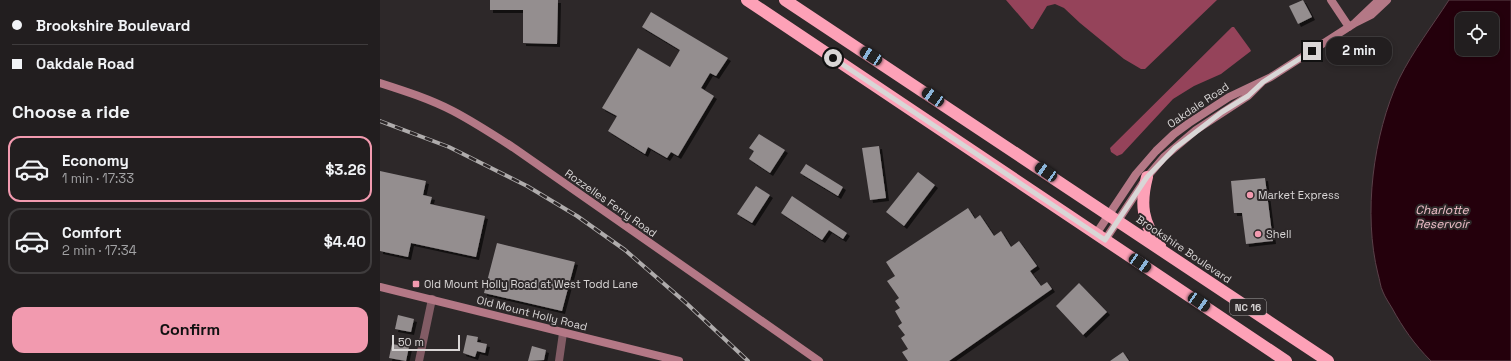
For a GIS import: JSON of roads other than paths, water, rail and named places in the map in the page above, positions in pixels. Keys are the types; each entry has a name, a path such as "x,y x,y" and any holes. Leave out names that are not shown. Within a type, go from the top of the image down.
{"highway":[{"name":"NC 16","path":"747,0 1286,361"},
{"name":"Brookshire Boulevard","path":"785,0 1328,361"},
{"path":"1147,177 1143,196 1145,219 1151,233 1167,253"}],"street":[{"path":"1331,0 1352,25"},
{"name":"Oakdale Road","path":"1352,25 1379,0"},
{"name":"Oakdale Road","path":"1113,217 1164,157 1187,137 1222,112 1248,96 1263,82 1352,25 1368,18 1387,0"},
{"name":"Oakdale Road","path":"1101,237 1136,174 1164,142 1206,111 1244,88 1263,82"},
{"name":"Rozzelles Ferry Road","path":"380,83 452,110 475,123 514,148 819,361"},
{"name":"Old Mount Holly Road","path":"380,287 679,361"},
{"path":"419,361 432,299"},
{"path":"559,361 563,333"}],"water":[{"name":"Charlotte Reservoir","path":"1449,0 1511,0 1511,361 1431,361 1409,336 1381,288 1371,226 1373,175 1377,149 1390,101 1404,69"}],"railway":[{"path":"380,121 449,147 527,186 577,216 625,250 685,302 748,361"}],"place":[{"name":"Market Express","path":"1250,195"},
{"name":"Shell","path":"1258,234"},
{"name":"Old Mount Holly Road at West Todd Lane","path":"416,284"}]}
